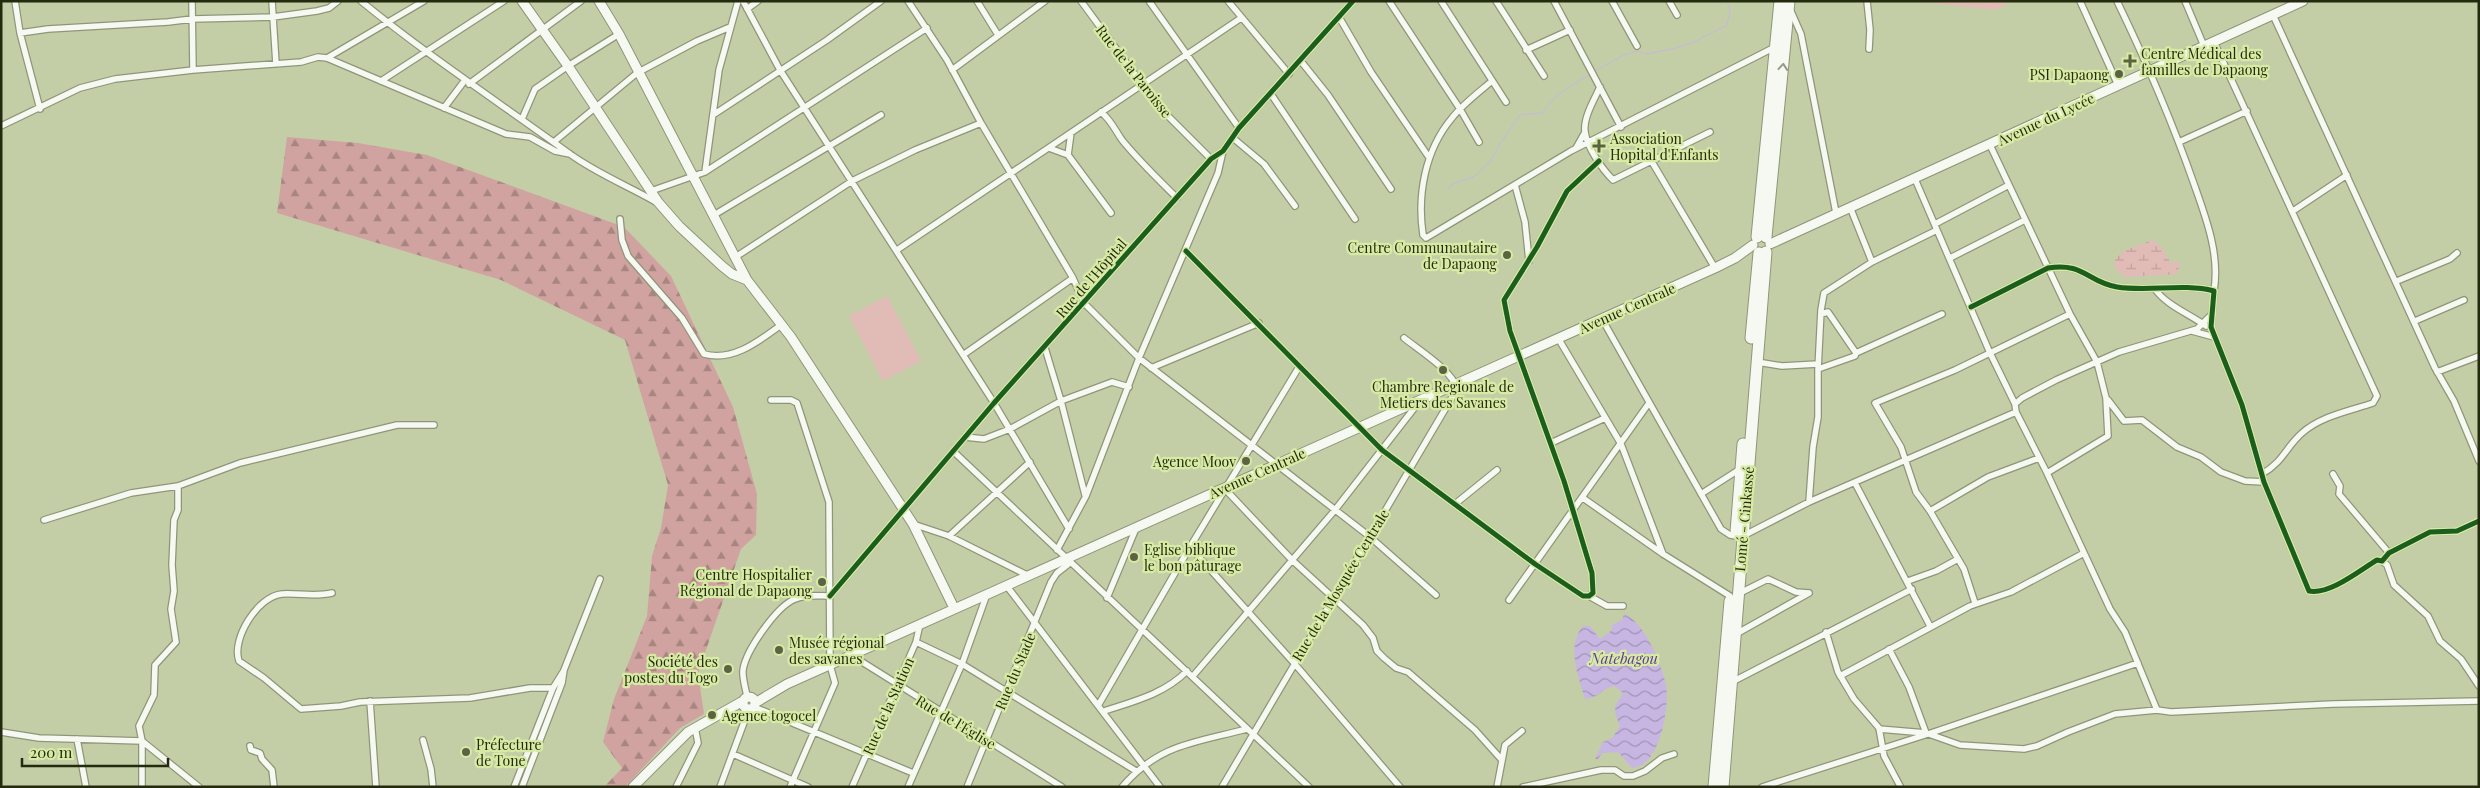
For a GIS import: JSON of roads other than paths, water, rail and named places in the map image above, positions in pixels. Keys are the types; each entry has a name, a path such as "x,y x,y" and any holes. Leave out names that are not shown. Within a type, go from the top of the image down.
{"highway":[{"path":"1762,244 1775,47 1786,2"},
{"path":"1762,244 1786,2"},
{"name":"Lomé - Cinkassé","path":"1739,536 1740,469 1757,362 1762,244"},
{"name":"Lomé - Cinkassé","path":"1714,787 1734,595 1762,244"},
{"name":"Lomé - Cinkassé","path":"1723,787 1736,634 1734,595"}],"main road":[{"path":"522,1 568,66 658,202 679,226 722,266 732,274 746,280"},
{"path":"599,1 619,34 746,280 791,336 913,524 954,608"},
{"name":"Avenue du Lycée","path":"1762,244 1915,179 2214,42 2291,4 2303,1"},
{"name":"Avenue Centrale","path":"633,787 695,727 723,711 749,703 1027,575 1068,560 1138,525 1602,319 1715,268 1762,244"}],"street":[{"path":"15,1 20,33 40,109"},
{"path":"192,1 194,70"},
{"path":"272,1 276,64"},
{"path":"20,33 48,29 159,23 192,19 273,17 318,11 329,8 338,1"},
{"path":"361,1 467,82 555,141 570,154 658,202"},
{"path":"1,126 40,109 80,88 115,79 327,58 424,1"},
{"path":"381,81 428,53 504,1"},
{"path":"444,108 467,82 542,31 581,1"},
{"path":"705,172 719,70 738,1"},
{"path":"743,1 780,70 1010,429 1069,529"},
{"path":"747,9 758,1"},
{"path":"713,115 881,1"},
{"path":"908,1 927,28 952,70 981,123 1073,278 1084,303 1151,368 1278,463 1369,536 1436,595"},
{"path":"977,1 998,35"},
{"path":"952,70 1044,1"},
{"name":"Rue de la Paroisse","path":"1081,1 1162,110 1211,159"},
{"path":"1149,1 1239,128"},
{"path":"1228,1 1288,74"},
{"path":"1389,1 1460,109 1479,142"},
{"path":"1441,1 1506,102"},
{"path":"1496,1 1544,76"},
{"path":"1554,1 1621,127"},
{"path":"1612,1 1637,46"},
{"path":"1669,1 1677,15"},
{"path":"1867,1 1870,30 1869,49"},
{"path":"2080,1 2118,85"},
{"path":"2117,1 2150,70 2179,142 2213,248 2216,273 2210,316 2214,334 2242,406 2264,482 2309,591 2317,591 2332,586 2377,560 2383,560 2394,585 2428,616 2440,641 2458,655 2479,686"},
{"path":"2185,1 2204,46"},
{"name":"Rue de l'Hôpital","path":"830,596 965,437 1211,159 1223,150 1239,128 1272,94 1351,2"},
{"path":"1786,2 1801,34 1836,213"},
{"path":"2273,14 2415,320 2437,372 2454,400 2479,461"},
{"path":"1339,17 1371,72 1428,156"},
{"path":"897,250 1241,18"},
{"path":"555,141 638,72 697,41 730,27"},
{"path":"651,191 705,172 927,28"},
{"path":"1526,50 1570,30"},
{"path":"522,120 535,89 619,34"},
{"path":"2214,42 2377,396 2372,403 2331,417 2307,429 2279,462 2262,474"},
{"path":"1492,81 1448,122 1428,156 1420,204 1422,235 1426,238 1576,148 1621,127 1775,47"},
{"path":"327,58 506,134 530,137 555,151 570,154"},
{"path":"1300,60 1328,94 1391,189"},
{"path":"1576,148 1585,132 1588,112 1600,87"},
{"path":"1272,94 1355,218"},
{"path":"1101,112 1109,118 1121,139 1176,198"},
{"path":"2179,142 2247,112"},
{"path":"714,215 880,114"},
{"path":"734,258 852,181 915,150 981,123"},
{"path":"1585,132 1599,161 1615,181 1710,132"},
{"path":"1068,154 1072,133"},
{"path":"1233,138 1264,164 1295,206"},
{"path":"1990,145 2070,314 2097,362 2106,398 2108,436 2047,473"},
{"path":"1049,148 1068,154 1112,213"},
{"path":"1057,550 1086,496 1139,358 1218,173 1223,150"},
{"path":"1589,596 1593,593 1592,573 1551,443 1510,331 1504,300 1529,261 1572,185 1599,161"},
{"path":"1652,162 1715,268"},
{"path":"2293,211 2347,175"},
{"path":"1915,179 1972,307 1990,353 2015,404 2016,412 2047,473 2110,609 2125,632 2157,710"},
{"path":"1515,185 1525,222 1529,261"},
{"path":"1809,502 1813,447 1818,417 1818,366 1824,293 1872,262 2009,185"},
{"path":"1850,207 1872,262"},
{"path":"620,219 622,240 628,256 682,318 704,354 714,356 742,350 781,325"},
{"path":"1950,258 2025,220"},
{"path":"1186,251 1382,450 1535,564 1583,596 1589,596 1608,606 1623,606"},
{"path":"2397,281 2450,259 2457,253"},
{"path":"1972,307 2048,268 2060,266 2080,269 2099,281 2116,287 2201,288 2214,291"},
{"path":"963,355 1073,278"},
{"path":"2154,288 2172,307 2189,313 2214,334"},
{"path":"2415,320 2464,300"},
{"path":"1821,314 1828,312 1856,353"},
{"path":"1757,362 1782,366 1818,366 1855,356 1856,353 1942,314"},
{"path":"1975,603 1964,568 1916,492 1902,447 1875,403 1990,353 2070,314"},
{"path":"2015,404 2022,398 2056,380 2097,362 2134,347 2190,331 2204,324 2210,316"},
{"path":"1602,319 1721,529 1730,535 1739,536 1809,502 1856,484 2016,412"},
{"path":"1151,368 1259,323"},
{"path":"2190,331 2214,334"},
{"path":"1404,338 1443,369 1456,384"},
{"path":"1558,338 1621,444 1663,554"},
{"path":"1045,348 1086,496"},
{"path":"2437,372 2479,356"},
{"path":"1099,704 1190,547 1299,367"},
{"path":"965,437 984,439 1010,429 1061,401 1112,382 1129,387"},
{"name":"Rue de la Mosquée Centrale","path":"1222,787 1249,732 1294,663 1410,471 1457,389 1456,384"},
{"path":"2106,398 2124,421 2142,420 2177,447 2201,457 2221,472 2245,481 2264,482"},
{"path":"1104,711 1161,692 1190,674 1335,510 1422,399"},
{"path":"772,400 791,400 797,403 828,495 830,665 835,679 834,686 792,784"},
{"path":"1509,600 1583,498 1649,402"},
{"path":"1551,443 1605,418"},
{"path":"44,520 131,493 178,486 240,463 397,425 434,426"},
{"path":"953,451 1309,787"},
{"path":"1930,512 1988,477 2039,458"},
{"path":"949,536 1030,462"},
{"path":"1701,494 1740,469"},
{"path":"1455,504 1497,470"},
{"path":"2333,474 2340,486 2339,494 2389,554"},
{"path":"1856,484 1930,626"},
{"path":"142,787 142,741 139,726 154,695 154,665 176,642 171,609 174,591 172,565 174,520 178,510 178,486"},
{"path":"1226,487 1292,560 1366,628 1373,638 1377,652 1396,668 1408,672 1468,724 1501,759"},
{"path":"1583,498 1663,554 1734,595 1768,579 1796,592 1810,593 1736,634"},
{"path":"2382,561 2389,554 2430,532 2457,531 2479,520"},
{"path":"913,524 949,536 1027,575"},
{"path":"1107,598 1138,525"},
{"path":"1190,547 1248,610 1400,787"},
{"path":"1840,676 1930,626 1970,606 2011,592 2084,553"},
{"path":"1908,581 1932,573 1958,559"},
{"name":"Rue du Stade","path":"967,787 988,740 1005,690 1051,582 1068,560"},
{"path":"514,787 553,688 564,670 600,579"},
{"path":"1006,585 1034,624 1099,704 1160,787"},
{"path":"1732,682 1912,589"},
{"path":"332,593 310,596 282,594 270,599 257,609 238,641 239,661 264,678 301,710 370,701 470,698 530,688 553,688"},
{"path":"908,787 962,664 987,593"},
{"path":"720,787 733,754 749,703 743,671 753,646 764,630 793,599 830,596"},
{"name":"Rue de la Station","path":"852,787 916,642 920,624"},
{"path":"1826,632 1840,676 1854,699 1879,729 1887,763 1899,787"},
{"path":"916,642 962,664 1136,771"},
{"path":"1888,649 1909,687 1927,733"},
{"name":"Rue de l'Église","path":"852,655 896,685 1062,787"},
{"path":"1762,787 2138,663"},
{"path":"522,787 562,683 564,670"},
{"path":"370,701 376,787"},
{"path":"1879,729 1927,733 1960,745 2029,748 2108,716 2157,710 2171,712 2333,704 2479,701"},
{"path":"749,703 913,773"},
{"path":"543,713 549,716"},
{"path":"676,787 698,743 695,727"},
{"path":"1497,787 1501,759 1506,743 1522,731"},
{"path":"1,732 40,738 142,741 200,787"},
{"path":"1122,787 1143,765 1171,749 1249,732"},
{"path":"77,739 86,787"},
{"path":"423,740 431,769 433,787"},
{"path":"250,746 251,750 260,753 262,759 272,770 274,787"},
{"path":"733,754 792,784 808,787"},
{"path":"1523,787 1587,775 1600,770 1615,770 1624,776 1633,776 1646,772 1662,758 1674,754"}],"water":[{"name":"Natebagou","path":"1624,614 1638,625 1651,645 1664,676 1667,695 1664,720 1656,747 1650,758 1642,765 1632,768 1618,752 1602,753 1598,759 1595,759 1603,742 1612,738 1620,726 1615,709 1623,693 1614,686 1589,699 1585,699 1574,652 1578,634 1583,626 1590,626 1600,639 1611,631 1612,625 1622,620"}],"waterway":[{"path":"1593,72 1624,55 1637,51 1647,54 1676,48 1694,42 1727,25 1730,10 1727,1"},
{"path":"1447,191 1453,184 1473,177 1491,161 1499,145 1520,115 1542,113 1558,95 1590,74"}],"place":[{"name":"Centre Médical des familles de Dapaong","path":"2130,61"},
{"name":"PSI Dapaong","path":"2119,74"},
{"name":"Association Hopital d'Enfants","path":"1599,146"},
{"name":"Centre Communautaire de Dapaong","path":"1507,255"},
{"name":"Chambre Regionale de Metiers des Savanes","path":"1443,370"},
{"name":"Agence Moov","path":"1246,461"},
{"name":"Eglise biblique le bon pâturage","path":"1134,557"},
{"name":"Centre Hospitalier Régional de Dapaong","path":"822,582"},
{"name":"Musée régional des savanes","path":"779,650"},
{"name":"Société des postes du Togo","path":"728,669"},
{"name":"Agence togocel","path":"712,715"},
{"name":"Préfecture de Tone","path":"466,752"}]}
